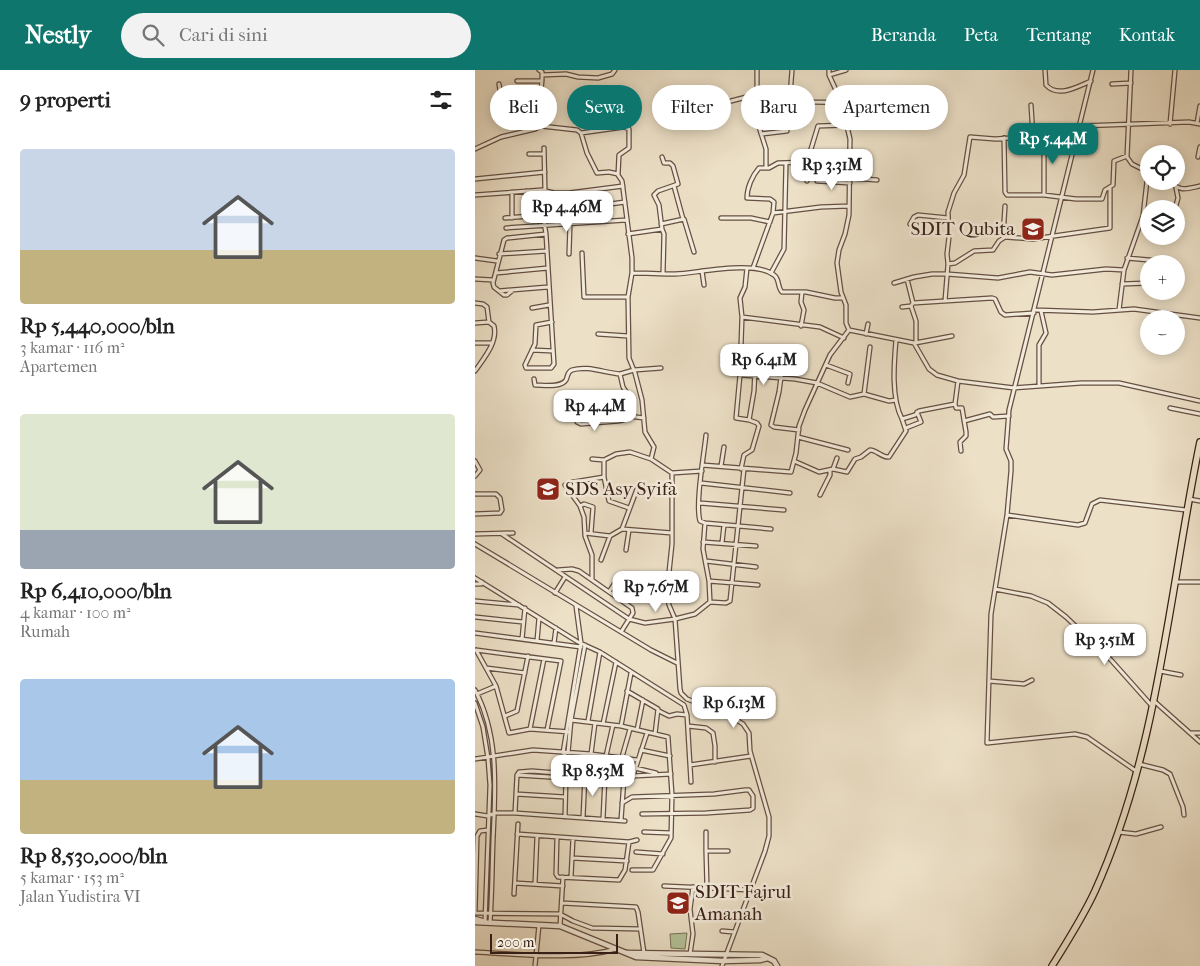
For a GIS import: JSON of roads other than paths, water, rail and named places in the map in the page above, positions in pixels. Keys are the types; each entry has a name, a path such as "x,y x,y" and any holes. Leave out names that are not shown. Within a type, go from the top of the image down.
{"main road":[{"path":"1052,966 1079,922 1095,891 1118,832 1139,764 1160,671 1200,442"}],"street":[{"path":"539,70 542,75 542,85"},
{"path":"542,75 567,72 578,77 598,78 612,74 615,70"},
{"path":"757,70 758,85"},
{"path":"791,85 792,70"},
{"path":"835,85 829,72 846,70"},
{"path":"1045,70 1046,85 1056,92 1091,81"},
{"path":"1093,70 1014,388 1009,416 1006,449 1011,461 1011,471 1007,515 991,614 987,743 1075,734 1087,737 1137,771"},
{"path":"1131,70 1127,156 1130,162 1140,167"},
{"path":"1170,124 1175,70"},
{"path":"517,81 542,81"},
{"path":"1112,84 1131,83"},
{"path":"731,101 741,98"},
{"path":"1031,105 1033,136"},
{"path":"1080,126 1198,123 1200,106"},
{"path":"807,181 811,150 818,126 825,126"},
{"path":"557,128 577,130 581,133 627,128 630,144 629,148 619,155 618,175"},
{"path":"475,149 501,137 531,130"},
{"path":"760,130 766,149 766,168"},
{"path":"848,130 851,139 849,206 846,231 838,254 837,273 846,305 845,319 849,330"},
{"path":"761,134 787,132"},
{"path":"581,133 587,153 597,173 609,172 622,178 632,258 632,273 628,297 630,362 641,394 645,432 654,447 651,459"},
{"path":"945,301 949,237 948,218 951,200 965,172 970,138 1077,134"},
{"path":"1044,136 1045,195"},
{"path":"1004,138 1005,193 1009,195 1045,195 1101,199 1105,190 1113,183 1115,161 1127,156"},
{"path":"1198,157 1200,146"},
{"path":"544,148 545,191 543,215 546,234 549,305 552,322 554,364 552,367 528,368 525,364 535,344 536,325 552,322"},
{"path":"529,154 544,154"},
{"path":"662,157 664,163 670,162 673,166 677,182 674,186 658,191 655,194 665,237 663,274"},
{"path":"753,268 773,214 774,202 772,200 749,199 747,197 756,171 759,168 766,168 776,164 810,162"},
{"path":"850,162 867,163"},
{"path":"771,273 784,249 786,163"},
{"path":"475,179 545,172"},
{"path":"850,178 877,180"},
{"path":"817,181 850,183"},
{"path":"475,195 526,191 565,193 623,186"},
{"path":"674,186 694,252"},
{"path":"1185,189 1200,186"},
{"path":"1003,238 1027,239 1111,228 1110,187"},
{"path":"1119,310 1124,270 1143,216 1147,190"},
{"path":"526,191 527,216"},
{"path":"512,192 512,218"},
{"path":"565,193 566,211"},
{"path":"581,208 625,202"},
{"path":"773,214 821,207 849,206"},
{"path":"948,264 955,263 971,252 993,250 1003,238 1005,206"},
{"path":"505,218 543,215"},
{"path":"910,224 914,217 918,215 948,218"},
{"path":"721,218 751,218 770,222"},
{"path":"661,224 683,219"},
{"path":"506,228 626,220"},
{"path":"569,254 570,224"},
{"path":"628,234 662,229"},
{"path":"546,234 505,239 497,261 493,285 505,296 513,290 548,287"},
{"path":"499,254 547,251"},
{"path":"582,253 584,297 628,297"},
{"path":"475,258 497,261"},
{"path":"1127,258 1140,259"},
{"path":"496,273 547,268"},
{"path":"502,534 629,619 641,623 675,620 695,614 710,602 729,602 744,455 752,450 759,426 757,423 749,420 736,418 741,375 742,317 740,309 747,268"},
{"path":"632,273 663,274 753,268 771,273 777,277 781,291 843,298"},
{"path":"894,283 927,275 947,274 998,278 1030,272 1051,275 1106,269 1124,270"},
{"path":"702,272 704,286"},
{"path":"475,279 493,280"},
{"path":"907,279 915,321 915,342 929,370 937,375 958,381 1014,388 1081,383 1119,383 1200,401"},
{"path":"1122,284 1140,283"},
{"path":"801,326 804,310 801,302 803,292"},
{"path":"903,308 945,301 992,298 995,299 1001,312 1005,315 1034,311 1093,312 1134,309 1200,318"},
{"path":"475,303 483,304 487,307 489,322"},
{"path":"532,308 549,305"},
{"path":"1039,386 1039,345 1046,333 1041,311"},
{"path":"742,317 820,327 844,338"},
{"path":"475,323 489,322 493,324 495,331 492,343 475,371"},
{"path":"865,334 868,324"},
{"path":"849,330 915,342 951,336"},
{"path":"702,464 791,472 803,414 830,355 849,330"},
{"path":"598,334 628,336"},
{"path":"794,461 819,472 832,469 847,472 855,459 861,458 870,450 888,458 906,428 897,400 894,359 896,340"},
{"path":"475,343 492,343"},
{"path":"741,347 756,348 752,412 749,420"},
{"path":"864,394 870,347"},
{"path":"532,350 553,351"},
{"path":"783,355 781,378 771,425 799,430"},
{"path":"475,362 481,362"},
{"path":"826,365 850,374 848,383"},
{"path":"534,379 535,385 561,384 566,380 570,371 585,369 620,374 634,370 661,368"},
{"path":"620,374 623,386 629,396 628,416"},
{"path":"741,375 781,378 817,384 849,397 864,394 889,401 897,400"},
{"path":"958,381 955,404 956,408 963,408 966,435 960,442 961,451"},
{"path":"902,419 915,415 917,412 955,404"},
{"path":"578,407 577,422 581,424 619,421 628,416 644,418"},
{"path":"1170,408 1200,414"},
{"path":"906,428 921,422 917,412"},
{"path":"964,421 990,414 993,417 1009,416"},
{"path":"706,435 699,503 700,520 705,523 771,529"},
{"path":"798,437 848,450"},
{"path":"721,466 723,448"},
{"path":"591,459 604,460 619,453 630,452 651,459 672,473 702,471"},
{"path":"820,495 837,458"},
{"path":"604,460 604,478 609,501 629,508"},
{"path":"475,461 480,470 475,476"},
{"path":"672,473 672,557 667,591 669,605 675,620 680,689 683,696 691,702 719,710 740,722 749,733 751,756 767,812 769,828 766,846 723,963"},
{"path":"591,580 592,555 585,533 585,516 565,484 604,478"},
{"path":"701,483 790,493"},
{"path":"622,529 637,489"},
{"path":"475,494 494,494 500,498 502,510 501,513 475,514"},
{"path":"1189,499 1200,500"},
{"path":"1007,515 1078,525 1085,523 1092,504 1100,500 1187,510"},
{"path":"699,503 784,510"},
{"path":"580,506 583,504 593,507 591,533"},
{"path":"705,523 703,550 709,581 710,602"},
{"path":"722,543 724,525"},
{"path":"601,560 610,536 622,529 672,533"},
{"path":"626,550 629,530"},
{"path":"475,534 513,533"},
{"path":"585,533 610,536"},
{"path":"703,542 756,546"},
{"path":"475,544 656,654 677,663"},
{"path":"706,561 756,567"},
{"path":"557,571 563,569 577,570 633,609 621,632"},
{"path":"555,593 566,576"},
{"path":"475,578 582,645 601,652 681,703 686,708 687,715 691,782"},
{"path":"609,592 618,578 631,583 634,589 626,604"},
{"path":"709,581 758,585"},
{"path":"475,584 482,582"},
{"path":"1175,582 1200,582"},
{"path":"640,589 667,591"},
{"path":"995,589 1031,596 1048,603 1066,617 1153,703 1200,742"},
{"path":"475,601 519,605"},
{"path":"568,732 582,645 576,606"},
{"path":"522,639 525,608"},
{"path":"475,617 523,622"},
{"path":"537,641 539,618"},
{"path":"554,643 556,628"},
{"path":"475,633 582,645"},
{"path":"565,817 565,753 582,645"},
{"path":"475,650 496,686 509,733 530,729 568,732"},
{"path":"475,650 559,660 561,662 547,730"},
{"path":"588,722 601,652"},
{"path":"505,716 517,711 528,656"},
{"path":"530,729 544,659"},
{"path":"603,724 616,662"},
{"path":"486,668 525,674"},
{"path":"1160,671 1181,675"},
{"path":"621,726 631,672"},
{"path":"989,681 1025,684 1032,680"},
{"path":"487,922 491,913 496,785 495,756 476,692 496,686"},
{"path":"627,691 669,716 677,714 687,715"},
{"path":"637,730 643,700"},
{"path":"475,703 483,727 490,785 485,913 487,922"},
{"path":"655,734 659,711"},
{"path":"571,720 621,726 668,736 672,795 671,840 653,870 632,870"},
{"path":"591,754 595,723"},
{"path":"606,756 613,725"},
{"path":"688,726 705,728 713,733 715,762"},
{"path":"622,758 631,729"},
{"path":"633,776 647,733"},
{"path":"1191,733 1200,733"},
{"path":"475,759 533,750 591,754 637,760"},
{"path":"641,750 670,756"},
{"path":"690,765 751,756"},
{"path":"1139,764 1163,770 1170,774 1183,806 1184,814"},
{"path":"635,768 662,774"},
{"path":"515,813 517,775 523,771 624,778 671,774"},
{"path":"583,818 585,775"},
{"path":"603,819 605,777"},
{"path":"475,814 488,816 495,813 515,813 623,821 624,778"},
{"path":"622,804 632,797 714,794 748,790 752,793 754,806 752,809 732,812 642,814"},
{"path":"516,794 565,797"},
{"path":"514,894 518,824"},
{"path":"1118,832 1136,834 1161,827"},
{"path":"488,830 480,831 477,836 475,913 560,914 592,928 639,929"},
{"path":"644,832 671,833"},
{"path":"706,832 707,887"},
{"path":"517,834 629,842 637,840"},
{"path":"535,884 537,836"},
{"path":"557,837 557,877 619,880 624,874 629,842"},
{"path":"571,877 573,838"},
{"path":"706,851 728,852"},
{"path":"636,852 663,854"},
{"path":"572,858 627,861"},
{"path":"560,926 563,877"},
{"path":"515,883 563,886"},
{"path":"664,886 751,890"},
{"path":"690,954 693,934 691,909 693,887"},
{"path":"561,903 636,907 644,956"},
{"path":"475,921 560,926 617,949 644,956 723,963 768,958"},
{"path":"535,966 539,925"},
{"path":"723,931 734,932"},
{"path":"475,952 536,956 597,954 617,949"},
{"path":"644,956 690,954 763,955 777,966"}],"place":[{"name":"SDIT Qubita","path":"1033,229"},
{"name":"SDS Asy Syifa","path":"548,489"},
{"name":"SDIT Fajrul Amanah","path":"678,903"}]}
